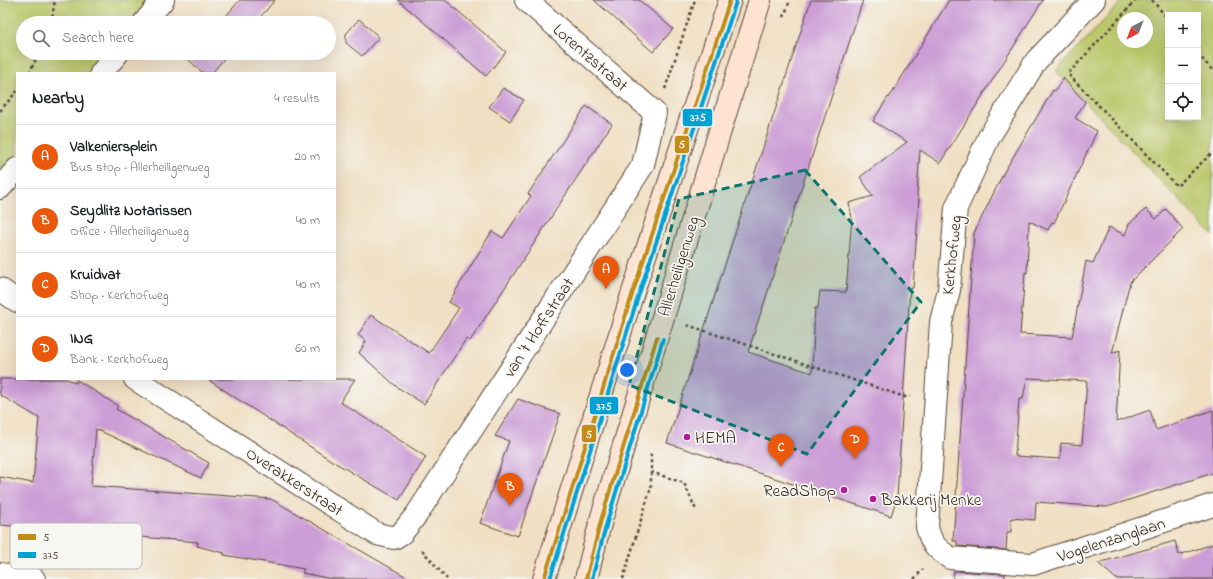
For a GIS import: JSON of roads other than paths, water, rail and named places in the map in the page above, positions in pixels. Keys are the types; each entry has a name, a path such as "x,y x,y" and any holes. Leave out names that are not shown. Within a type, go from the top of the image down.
{"main road":[{"name":"Allerheiligenweg","path":"544,579 632,295 730,0"},
{"name":"Allerheiligenweg","path":"586,579 601,520 760,0"}],"street":[{"path":"150,16 163,0"},
{"name":"Lorentzstraat","path":"526,0 655,113"},
{"name":"Kerkhofweg","path":"939,550 930,540 928,527 941,322 949,290 956,208 989,137 1036,61 1094,0"},
{"path":"102,72 112,60"},
{"name":"van 't Hoffstraat","path":"402,533 417,514 643,165 655,113"},
{"path":"0,188 16,170"},
{"path":"0,289 16,300"},
{"name":"Overakkerstraat","path":"137,380 376,534 394,538 402,533"},
{"name":"Vogelenzanglaan","path":"939,550 950,558 1033,564 1213,505"},
{"path":"0,574 34,579"}],"place":[{"name":"Valkeniersplein","path":"606,289"},
{"name":"HEMA","path":"687,437"},
{"name":"ING","path":"855,459"},
{"name":"Kruidvat","path":"781,467"},
{"name":"ReadShop","path":"844,490"},
{"name":"Bakkerij Menke","path":"873,499"},
{"name":"Seydlitz Notarissen","path":"510,506"}]}
